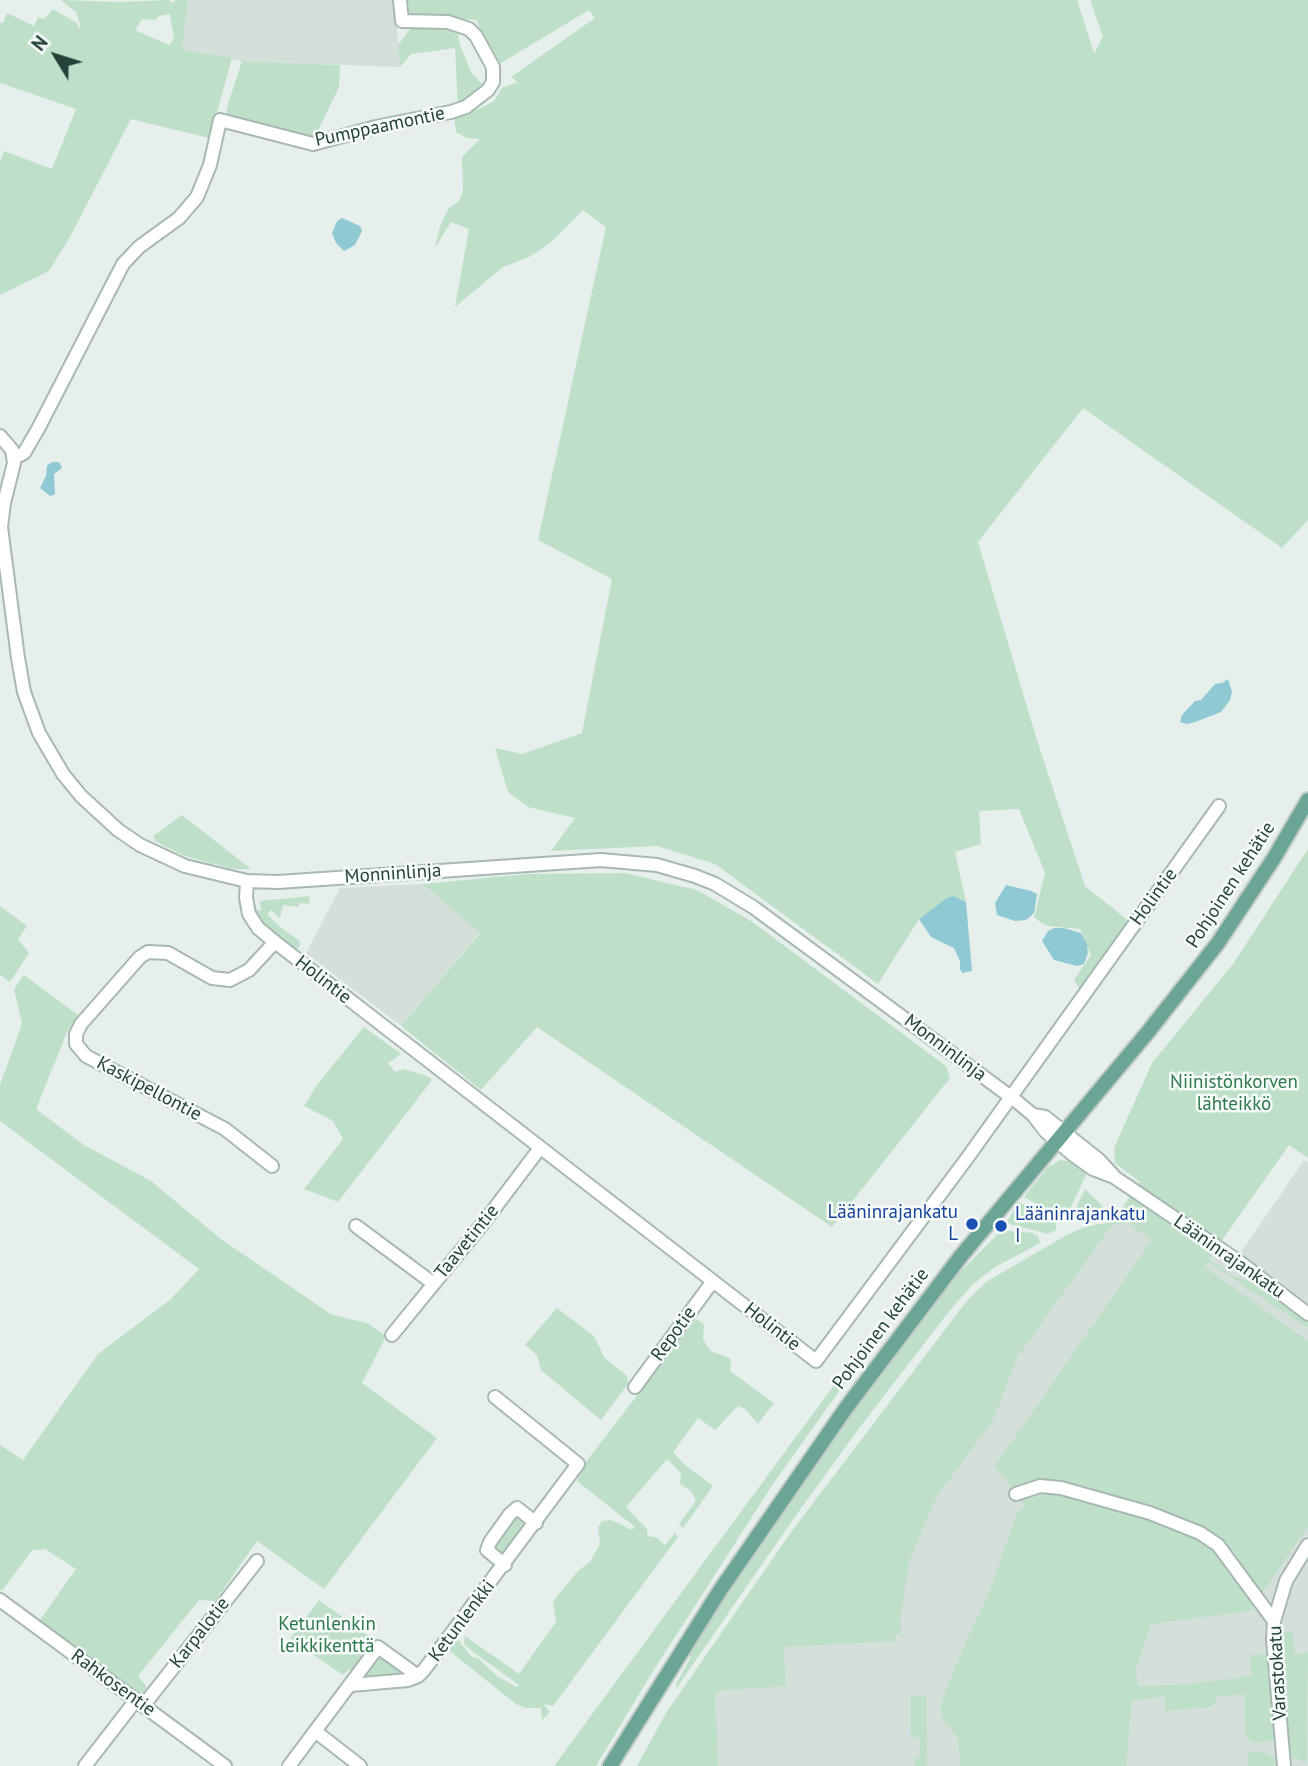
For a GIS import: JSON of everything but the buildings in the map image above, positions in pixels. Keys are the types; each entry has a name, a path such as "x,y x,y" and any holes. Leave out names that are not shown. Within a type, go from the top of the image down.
{"main road":[{"name":"Pohjoinen kehätie","path":"610,1766 691,1634 794,1482 938,1285 1218,943 1275,858 1308,800"}],"street":[{"name":"Pumppaamontie","path":"14,458 24,453 38,429 124,264 139,247 179,218 197,197 210,165 220,120 313,144 376,127 451,112 466,107 488,90 493,82 493,67 476,36 469,29 448,22 402,21 400,0"},
{"path":"0,436 7,443 14,458"},
{"name":"Monninlinja","path":"14,458 14,469 2,513 3,569 24,692 39,733 69,783 118,830 140,845 185,866 247,881 278,882 601,860 638,862 676,870 715,884 753,906 1033,1115 1045,1117 1059,1136"},
{"name":"Holintie","path":"247,881 249,914 258,928 816,1361 968,1157 1219,806"},
{"name":"Kaskipellontie","path":"272,1166 225,1129 86,1056 76,1044 76,1034 89,1015 140,957 148,952 168,953 212,978 230,980 249,971 275,942"},
{"name":"Lääninrajankatu","path":"1059,1136 1099,1160 1114,1177 1241,1263 1308,1314"},
{"name":"Taavetintie","path":"392,1335 485,1222 540,1147"},
{"path":"356,1226 434,1284"},
{"name":"Repotie","path":"635,1387 713,1281"},
{"name":"Ketunlenkki","path":"351,1685 408,1680 418,1676 505,1565 578,1464 495,1397"},
{"path":"1016,1494 1040,1486 1072,1491 1150,1513 1200,1533 1218,1545 1274,1621"},
{"name":"Ketunlenkki","path":"505,1565 487,1550 510,1514 517,1508 536,1523"},
{"name":"Varastokatu","path":"1284,1766 1273,1639 1274,1621 1286,1581 1308,1545"},
{"name":"Karpalotie","path":"85,1766 257,1561"},
{"name":"Rahkosentie","path":"2,1605 225,1766"},
{"name":"Ketunlenkki","path":"289,1766 378,1647 418,1676"},
{"path":"315,1731 360,1766"}],"shaded area":[{"path":"188,0 395,0 400,67 242,61 182,50"},
{"path":"423,884 480,932 401,1026 306,953 340,888"},
{"path":"1304,1160 1308,1163 1308,1766 697,1766 707,1669 830,1613 1131,1198 1231,1267"}],"green space":[{"path":"61,0 170,0 172,3 176,0 188,0 182,50 232,58 215,120 213,139 131,119 70,237 49,271 0,295 0,162 4,151 52,169 76,109 0,83 0,23 3,23 7,13 34,26 38,17 44,19 53,9 77,23 79,30 76,12","holes":["170,14 174,39 169,45 135,30 142,19 155,20 159,16"]},
{"path":"408,0 1077,0 1094,53 1103,37 1090,0 1308,0 1308,520 1282,548 1083,408 978,542 1036,737 1085,886 1130,922 1080,990 1074,980 1091,955 1080,929 1048,926 1034,918 1045,873 1019,809 979,811 981,844 955,852 966,902 953,896 919,919 878,984 715,864 657,846 551,851 575,818 528,807 508,792 495,748 522,754 582,733 612,579 538,540 606,227 583,210 549,244 529,257 503,267 455,307 469,229 451,222 435,248 440,226 449,208 459,201 463,191 462,157 480,139 467,138 456,132 454,117 494,101 502,88 518,82 511,77 595,18 589,10 498,65 476,20 409,14"},
{"path":"457,26 460,45 472,74 486,87 458,106 455,48 411,54 400,67 398,45 411,28"},
{"path":"242,61 340,65 339,87 314,139 226,116"},
{"path":"182,815 251,869 234,869 202,861 182,855 155,841 153,836"},
{"name":"Niinistönkorven lähteikkö","path":"1308,849 1308,1158 1289,1145 1209,1259 1232,1276 1250,1281 1270,1294 1308,1323 1308,1328 1208,1262 1204,1267 1308,1341 1308,1526 1250,1611 1151,1624 1136,1669 1138,1686 1181,1685 1252,1676 1250,1655 1268,1654 1275,1740 1256,1743 1246,1738 1244,1694 1219,1696 1211,1707 1165,1711 1165,1696 1132,1701 1126,1766 960,1766 958,1739 941,1716 941,1704 954,1669 991,1587 1017,1514 1025,1505 995,1466 1152,1240 1127,1223 1112,1225 1018,1356 993,1420 936,1498 909,1561 900,1621 901,1634 894,1635 896,1641 784,1647 786,1686 715,1691 718,1766 637,1766 666,1713 791,1532 966,1302 986,1282 1063,1237 1084,1227 1112,1222 1140,1182 1115,1163 1114,1148 1152,1063 1233,964"},
{"path":"625,873 697,890 751,921 946,1066 950,1078 832,1227 537,1027 481,1090 401,1026 480,933 423,884 528,874"},
{"path":"310,896 309,904 299,903 299,907 283,905 280,918 271,910 267,914 300,941 299,947 293,951 266,930 252,908 261,911 260,901"},
{"path":"0,906 27,926 18,939 29,953 10,982 0,975"},
{"path":"24,975 78,1015 68,1030 36,1109 84,1145 151,1181 221,1239 332,1315 367,1323 386,1336 362,1383 437,1438 324,1589 257,1541 215,1601 199,1600 138,1676 147,1687 141,1695 40,1620 76,1569 45,1549 32,1550 2,1591 0,1590 0,1445 23,1460 98,1354 171,1299 199,1269 0,1121 0,1085 22,1024 14,989"},
{"path":"364,1027 401,1054 388,1063 395,1072 404,1069 432,1080 338,1202 304,1189 343,1139 333,1121 304,1106 316,1086"},
{"path":"1060,1160 1074,1162 1087,1172 1068,1214 1057,1215 1024,1197 1047,1168"},
{"path":"1085,1189 1109,1212 1108,1218 1070,1220"},
{"path":"1019,1202 1052,1218 1056,1223 1056,1230 1048,1234 1006,1223"},
{"path":"1002,1230 1033,1233 1038,1236 1040,1243 995,1267 972,1285 947,1314 794,1518 676,1689 676,1684 691,1657 687,1651 862,1397 958,1274"},
{"path":"557,1308 594,1336 604,1357 627,1376 628,1384 601,1420 541,1370 537,1355 525,1345"},
{"path":"696,1319 704,1324 703,1340 711,1351 731,1359 730,1371 774,1403 758,1424 745,1409 738,1406 715,1430 698,1418 673,1452 685,1465 713,1486 683,1528 679,1524 696,1501 691,1491 680,1484 681,1473 667,1459 626,1507 651,1537 656,1537 665,1545 675,1533 678,1537 553,1706 544,1704 550,1712 542,1720 541,1708 526,1708 516,1704 447,1649 456,1637 471,1656 479,1659 497,1676 516,1687 519,1685 464,1644 465,1636 519,1674 556,1622 553,1601 579,1570 590,1562 600,1544 598,1527 602,1521 611,1520 632,1530 635,1527 577,1481 585,1463"},
{"path":"847,1380 775,1481 650,1676 596,1766 554,1766 837,1381"},
{"path":"516,1515 528,1524 503,1558 494,1551 493,1545"},
{"name":"Ketunlenkin leikkikenttä","path":"319,1600 374,1640 352,1670 349,1669 343,1675 290,1639"},
{"path":"1284,1632 1292,1632 1295,1654 1308,1653 1306,1762 1291,1757 1287,1751 1279,1647"},
{"path":"379,1654 408,1675 359,1679"},
{"path":"926,1696 927,1766 915,1766 915,1758 920,1758 919,1737 911,1737 910,1697"},
{"path":"1251,1751 1262,1752 1274,1758 1274,1766 1249,1766 1247,1756"}],"water":[{"path":"342,218 360,226 362,231 355,245 344,251 336,243 332,233 337,221"},
{"path":"52,462 59,462 62,468 54,474 55,494 50,496 40,488 47,466"},
{"path":"1228,679 1232,692 1230,700 1221,712 1187,724 1180,722 1182,715 1195,701 1201,700 1215,684"},
{"path":"1006,885 1037,894 1034,913 1026,920 1015,921 997,915 995,903"},
{"path":"953,896 966,902 972,971 962,973 954,948 931,937 919,919"},
{"path":"1054,928 1081,933 1088,953 1084,964 1077,966 1054,960 1042,941 1048,931"}],"place":[{"name":"Lääninrajankatu L","path":"972,1224"},
{"name":"Lääninrajankatu I","path":"1001,1226"}]}
